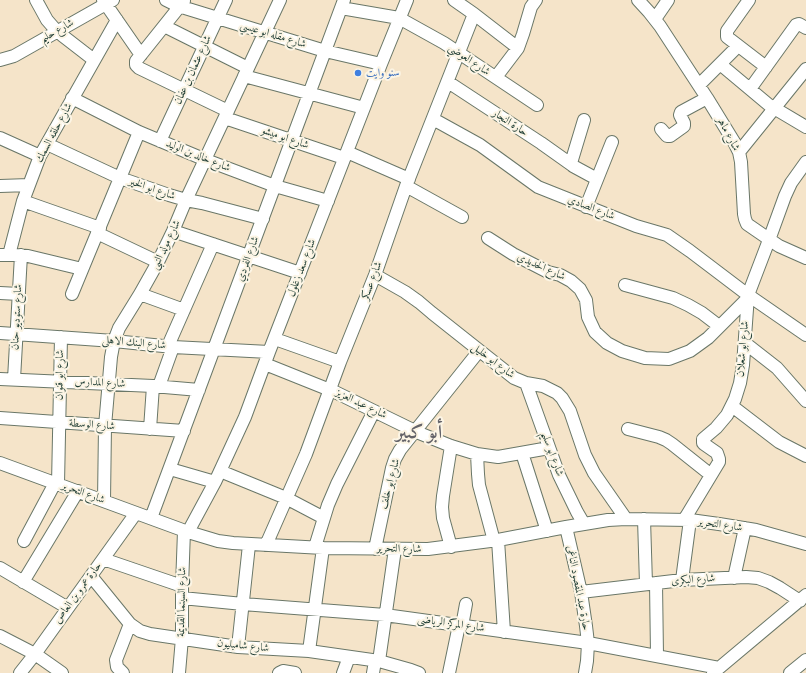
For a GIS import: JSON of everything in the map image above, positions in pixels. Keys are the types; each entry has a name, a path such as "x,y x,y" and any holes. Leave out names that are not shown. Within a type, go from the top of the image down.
{"street":[{"path":"36,0 47,20 57,32 94,60"},
{"name":"شارع مقله ابو عيسي","path":"166,0 182,3 217,18 325,51 381,64"},
{"name":"شارع عثمان بن عفان","path":"160,141 226,0"},
{"name":"شارع مولد النبى","path":"104,501 105,426 111,357 114,341 158,262 280,0"},
{"name":"شارع سعد زغلول","path":"186,532 215,482 245,417 345,155 407,0"},
{"path":"454,0 518,48"},
{"path":"496,78 518,48 530,7 536,0"},
{"name":"شارع ماهر","path":"638,0 655,19 730,133 739,152 745,220 747,224 778,246 806,258"},
{"path":"655,19 668,0"},
{"path":"749,0 727,31 727,37 766,67"},
{"path":"108,1 117,20 141,55 182,3"},
{"name":"شارع حليم","path":"0,60 14,56 108,1"},
{"name":"شارع العوضي","path":"343,4 399,18 444,43 537,105"},
{"name":"شارع الفردي","path":"151,518 343,4"},
{"name":"شارع عسكر","path":"266,545 306,454 340,362 375,276 408,182 474,14"},
{"name":"شارع حلقه السمك","path":"10,255 23,201 40,156 117,20"},
{"path":"750,90 796,25 799,24 806,28"},
{"path":"164,26 204,46 246,72 309,94 364,108"},
{"path":"699,85 738,46"},
{"name":"شارع ابو ميشو","path":"141,55 136,63 137,67 184,89 227,114 292,141 345,155 408,182 462,217"},
{"path":"720,64 750,90 774,108 806,127"},
{"path":"739,152 806,69"},
{"name":"حارة النجار","path":"448,82 572,165 597,178"},
{"name":"شارع خالد بن الوليد","path":"72,98 140,132 206,160 275,186 328,201"},
{"path":"661,129 666,136 670,136 684,126 680,115 681,112 707,98"},
{"name":"شارع الصادي","path":"433,119 480,145 538,187 636,226 667,235 690,251 748,297 806,336"},
{"path":"572,165 571,163 584,120"},
{"path":"72,294 140,132"},
{"path":"0,138 40,156"},
{"path":"586,207 612,142"},
{"name":"شارع ابو الخير","path":"47,144 120,178 186,200 263,219"},
{"name":"شارع ابو شعلان","path":"687,520 719,462 719,456 717,453 704,444 703,439 716,428 727,414 732,406 740,383 743,366 748,297 785,196 806,162"},
{"path":"0,186 28,185"},
{"path":"23,201 99,231 158,262"},
{"path":"173,231 300,273"},
{"name":"شارع الحديدي","path":"488,238 520,258 548,272 560,275 571,281 580,289 586,300 588,317 595,332 607,343 622,351 645,358 669,359 690,351 708,338 719,326"},
{"path":"150,428 156,386 184,310 213,244"},
{"path":"10,255 82,269"},
{"name":"شارع ستوديو حنان","path":"10,255 19,294 14,379"},
{"name":"شارع ابو خليل","path":"375,276 405,292 419,302 514,378 526,383 543,386 557,393 570,411 585,455 594,473 626,519"},
{"path":"625,285 673,298 702,313 719,326 748,297"},
{"path":"0,293 19,294"},
{"path":"140,294 184,310"},
{"name":"شارع البنك الاهلى","path":"0,333 269,352"},
{"name":"شارع ابو قنوان","path":"56,483 61,337"},
{"path":"275,339 340,362"},
{"path":"745,343 777,368 806,401"},
{"name":"شارع ابو خلف","path":"374,548 393,463 400,450 414,431 479,350"},
{"name":"شارع عبد العزيز","path":"265,364 330,389 414,431 451,446 477,454 498,457 550,448"},
{"name":"شارع المدارس","path":"0,379 156,386 199,390"},
{"name":"شارع ابو سليم","path":"526,383 559,475 584,524"},
{"path":"732,406 770,436 806,456"},
{"path":"308,651 315,609 319,548 324,518 337,484 374,411"},
{"name":"شارع الوسطة","path":"0,418 184,431"},
{"path":"628,429 666,440 712,475"},
{"path":"451,446 442,507 443,518 451,547"},
{"path":"522,453 547,531"},
{"path":"477,454 479,485 496,541 504,632"},
{"name":"شارع التحرير","path":"0,463 186,532 218,541 319,548 428,549 496,541 608,520 644,519 687,520 745,528 806,544"},
{"path":"170,469 215,482"},
{"path":"220,471 286,498 324,518"},
{"path":"24,541 56,483"},
{"path":"23,582 78,492"},
{"name":"حارة عمرو بن العاص","path":"20,673 136,513"},
{"path":"644,519 657,655"},
{"path":"682,580 687,520"},
{"name":"حارة عبد المقصود الناغى","path":"566,527 581,592 586,626 588,643 585,673"},
{"path":"734,578 745,528"},
{"name":"شارع السينما القديمة","path":"179,673 182,638 182,592 186,532"},
{"path":"238,647 249,544"},
{"path":"373,673 377,661 395,549"},
{"name":"شارع المركز الرياضى","path":"103,559 182,592 243,604 385,615 460,625 588,643 657,655 716,670"},
{"path":"0,568 68,608"},
{"name":"شارع شامبليون","path":"90,576 130,624 150,634 238,647 308,651 377,661 406,668 419,673"},
{"name":"شارع البكرى","path":"581,592 682,580 746,577 758,578 769,582 803,598"},
{"path":"716,670 803,598"},
{"path":"449,673 466,604"},
{"path":"123,673 117,668 116,660 130,624"},
{"path":"0,636 34,654 62,673"},
{"path":"343,673 349,657"},
{"path":"790,673 806,660"},
{"path":"279,673 284,671 295,673"}],"place":[{"name":"سنو وايت","path":"358,73"}],"district":[{"name":"أبو كبير","path":"419,433"}]}
